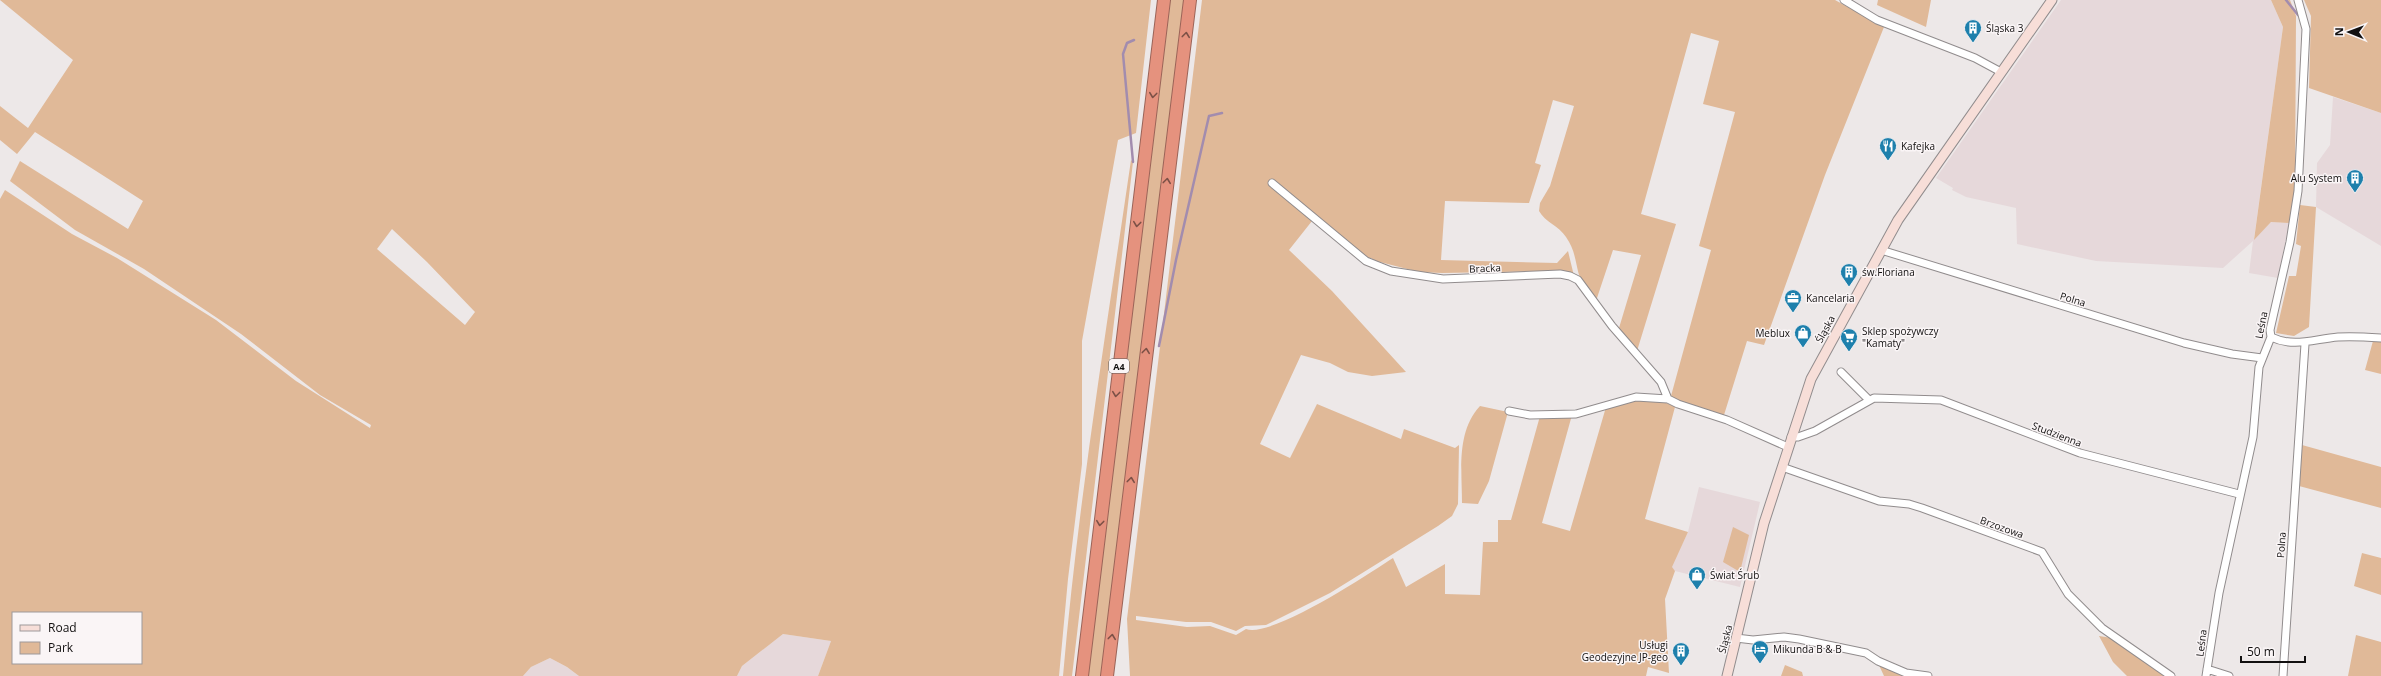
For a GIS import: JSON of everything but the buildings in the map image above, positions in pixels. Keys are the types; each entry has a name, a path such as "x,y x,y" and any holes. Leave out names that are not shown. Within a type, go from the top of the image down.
{"highway":[{"name":"A4","path":"1082,676 1164,5"},
{"name":"A4","path":"1107,676 1189,6"}],"main road":[{"name":"Śląska","path":"1727,676 1764,523 1791,436 1811,379 1898,220 2052,0"}],"street":[{"path":"1844,0 1877,20 1975,58 2001,72"},
{"name":"Leśna","path":"2206,673 2216,606 2239,494 2253,437 2259,366 2271,337 2270,330 2290,242 2298,191 2306,29 2298,0"},
{"name":"Bracka","path":"1272,183 1366,261 1391,272 1443,279 1560,274 1570,276 1578,280 1612,326 1661,382 1668,399"},
{"name":"Polna","path":"1881,250 2184,343 2232,354 2262,358"},
{"path":"2271,337 2279,341 2305,344 2345,337 2381,338"},
{"name":"Polna","path":"2283,676 2305,344"},
{"path":"1841,372 1869,400"},
{"path":"1509,411 1530,415 1576,414 1636,397 1668,399 1678,404 1727,420 1788,447"},
{"name":"Studzienna","path":"1791,436 1798,437 1815,431 1869,400 1941,400 2080,453 2239,494"},
{"name":"Brzozowa","path":"1782,467 1879,501 1909,504 1922,508 2042,552 2068,594 2102,628 2171,676"},
{"path":"1736,638 1753,640 1784,637 1799,639 1866,653 1878,662 1906,673 1928,676"},
{"path":"2206,673 2229,676"}],"shaded area":[{"path":"2061,0 2271,0 2283,27 2254,239 2271,222 2289,223 2278,278 2249,273 2253,241 2223,268 2096,261 2017,244 2016,208 1966,197 1952,190 1953,188 1936,178"},
{"path":"2333,97 2381,113 2381,246 2316,207 2317,163 2330,145"},
{"path":"1699,487 1760,502 1740,587 1675,571 1671,567 1688,532"},
{"path":"783,634 831,641 818,676 737,676 742,666"},
{"path":"550,658 567,667 579,676 523,676 531,667"}],"green space":[{"path":"0,0 1151,0 1136,133 1118,140 1082,341 1082,464 1068,579 1059,676 818,676 831,641 783,634 742,666 737,676 579,676 567,667 550,658 531,667 523,676 0,676 0,199 5,190 72,234 117,258 216,320 296,381 370,428 371,425 320,395 241,334 144,269 75,230 10,181 20,161 128,229 143,201 35,132 17,154 0,140 0,106 28,128 73,60","holes":["392,229 427,262 475,312 465,325 377,249"]},
{"path":"1170,0 1184,0 1102,676 1088,676"},
{"path":"1202,0 1835,0 1884,27 1825,175 1764,345 1747,341 1724,415 1679,402 1671,396 1711,250 1699,246 1735,112 1703,104 1719,41 1691,33 1641,214 1676,224 1637,351 1619,328 1641,255 1613,250 1596,301 1581,281 1574,252 1566,237 1539,211 1540,203 1550,186 1574,106 1553,100 1535,163 1541,165 1529,203 1445,201 1441,260 1557,263 1568,251 1574,276 1556,271 1419,272 1376,261 1371,258 1365,263 1312,221 1289,250 1332,291 1406,372 1372,376 1348,372 1330,363 1301,355 1260,444 1290,458 1317,404 1401,439 1404,429 1455,448 1459,445 1458,504 1452,516 1438,526 1330,593 1266,625 1245,626 1236,631 1211,622 1186,622 1136,616 1136,620 1187,627 1210,626 1236,635 1246,629 1259,629 1297,615 1363,578 1393,558 1406,587 1445,564 1445,594 1480,595 1483,542 1498,542 1498,520 1511,520 1540,416 1572,415 1542,523 1570,531 1606,407 1632,401 1650,400 1667,403 1675,407 1645,519 1688,532 1672,567 1675,571 1665,599 1669,673 1648,667 1646,676 1130,676 1127,619"},
{"path":"1878,0 1931,0 1926,27 1877,5"},
{"path":"2271,0 2290,0 2296,16 2295,193 2289,223 2271,222 2254,240 2283,27"},
{"path":"2304,0 2381,0 2381,113 2309,88 2311,16"},
{"path":"1131,160 1133,162 1072,676 1063,676 1076,547 1102,353"},
{"path":"2300,205 2316,207 2309,327 2294,336 2276,333 2289,276 2296,276 2301,246 2296,244"},
{"path":"2373,341 2381,342 2381,374 2365,370"},
{"path":"1480,406 1508,412 1489,481 1478,504 1462,503 1461,465 1464,440 1472,416"},
{"path":"2302,445 2381,467 2381,508 2299,486"},
{"path":"1733,527 1749,535 1740,572 1723,562"},
{"path":"2362,553 2381,558 2381,595 2354,586"},
{"path":"2356,635 2381,642 2381,676 2348,676"},
{"path":"2099,636 2112,638 2167,676 2127,676 2113,662"},
{"path":"1878,663 1914,676 1884,676"},
{"path":"1785,665 1802,672 1803,676 1781,676"}],"waterway":[{"path":"2286,0 2298,15"},
{"path":"1133,162 1123,54 1127,43 1134,40"},
{"path":"1159,346 1176,260 1209,116 1222,113"}],"place":[{"name":"Śląska 3","path":"1973,43"},
{"name":"Kafejka","path":"1888,161"},
{"name":"Alu System","path":"2355,193"},
{"name":"św.Floriana","path":"1849,287"},
{"name":"Kancelaria","path":"1793,313"},
{"name":"Meblux","path":"1803,348"},
{"name":"Sklep spożywczy \"Kamaty\"","path":"1849,352"},
{"name":"Świat Śrub","path":"1697,590"},
{"name":"Mikunda B & B","path":"1760,664"},
{"name":"Usługi Geodezyjne JP-geo","path":"1681,666"}]}
